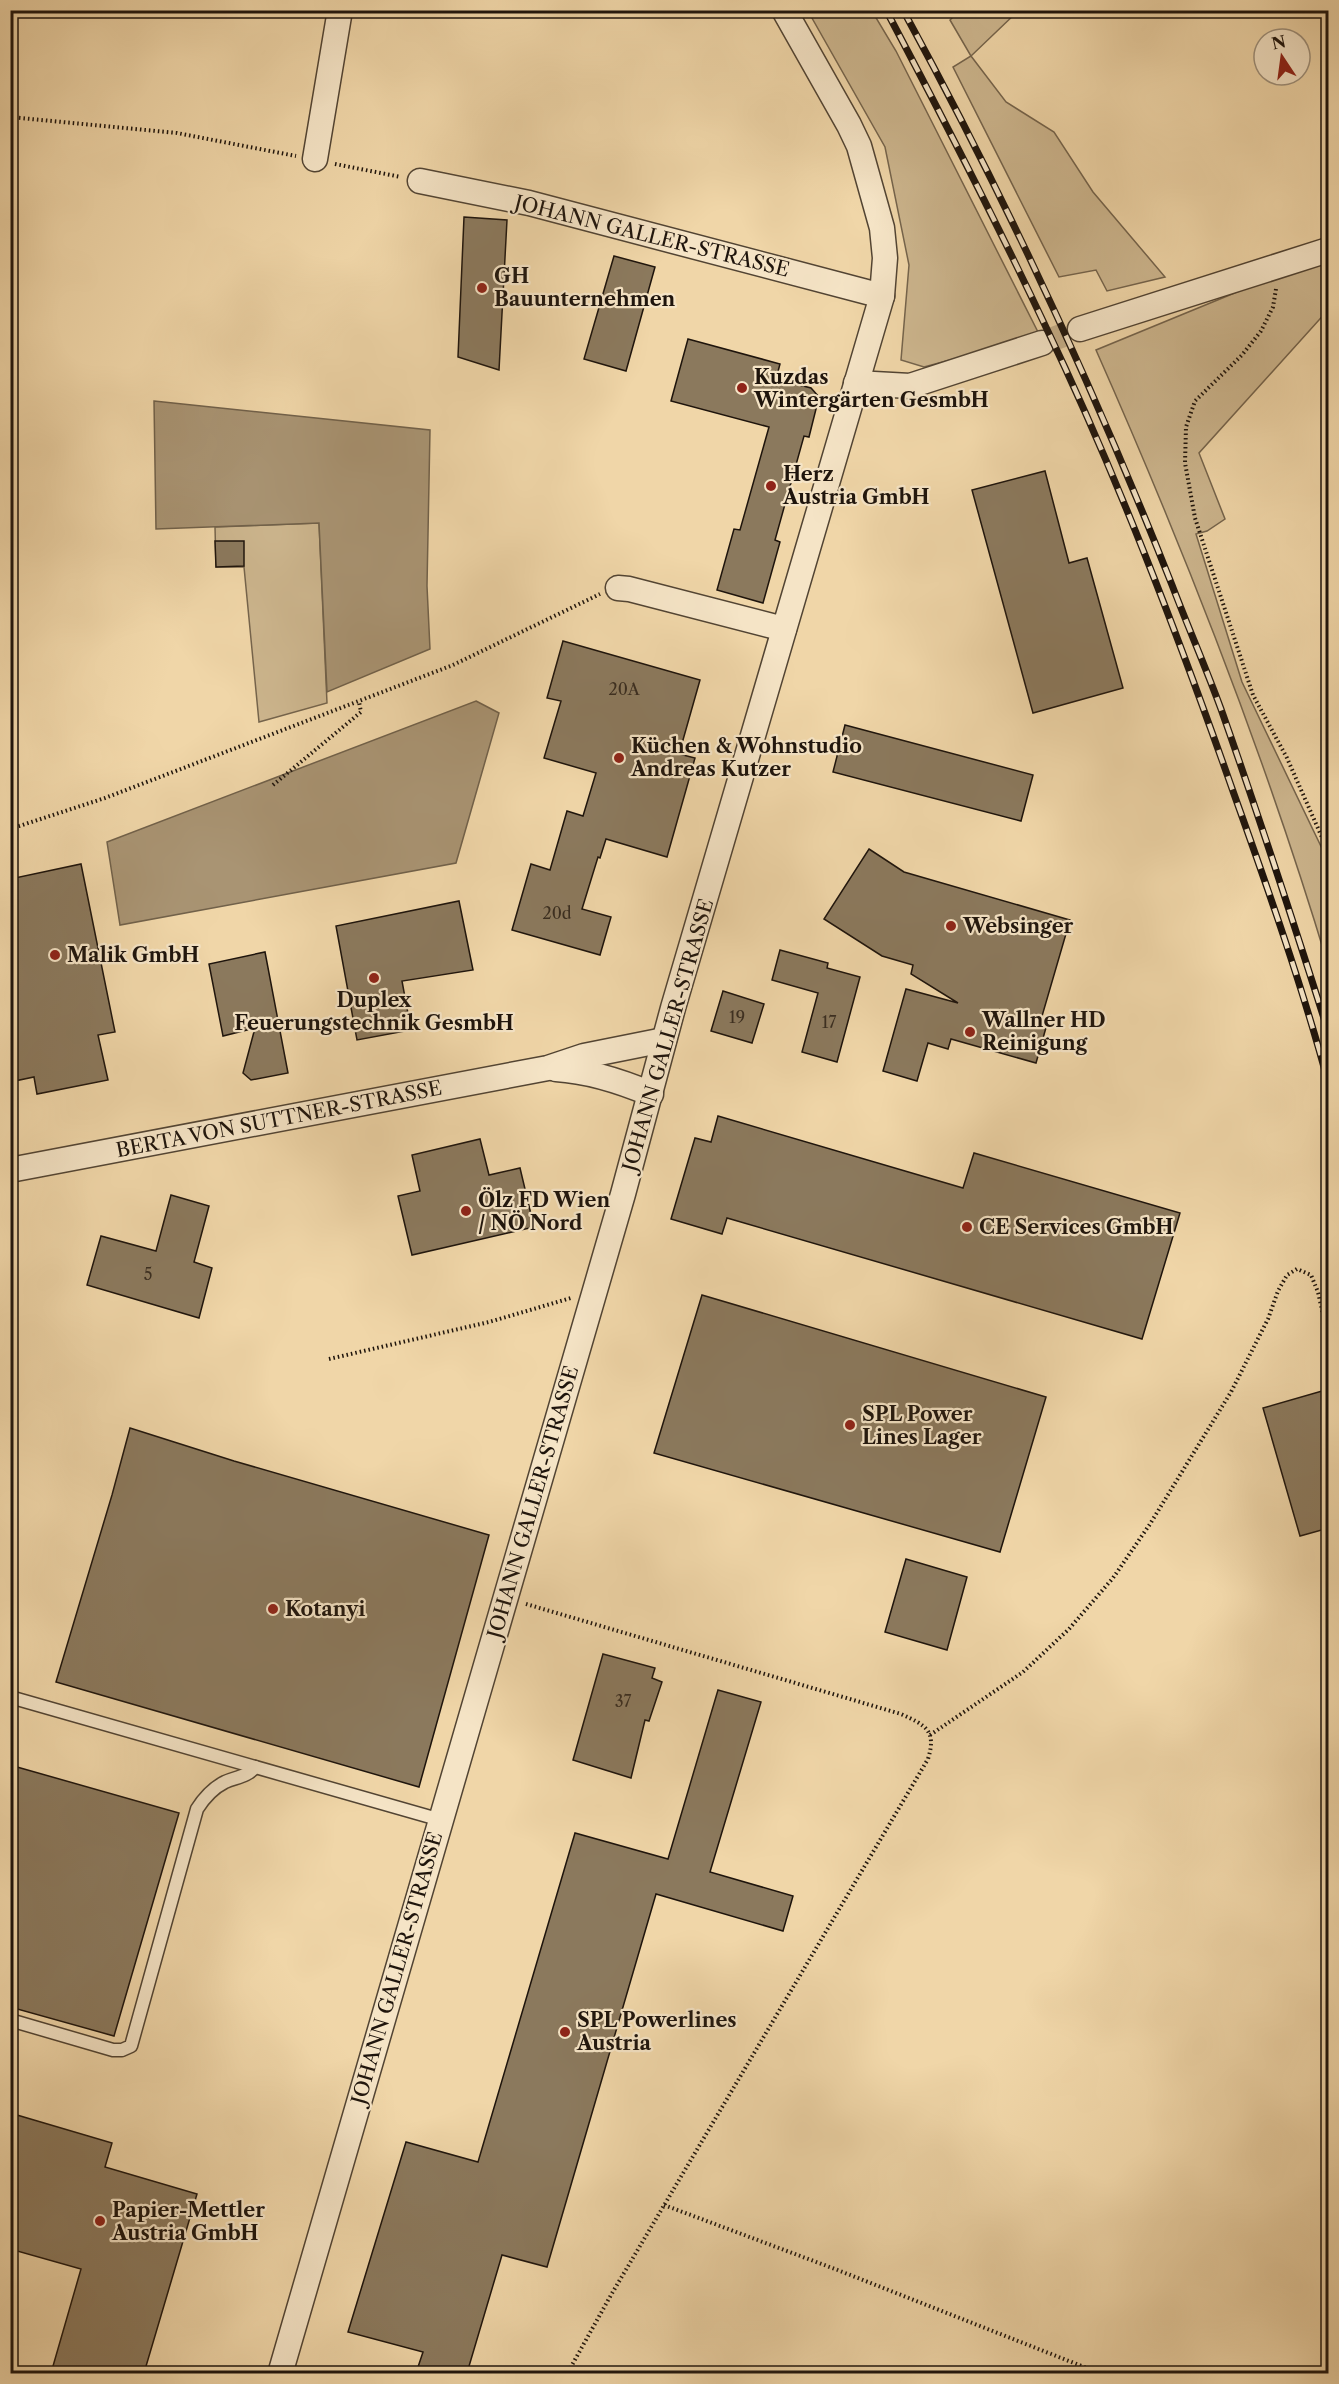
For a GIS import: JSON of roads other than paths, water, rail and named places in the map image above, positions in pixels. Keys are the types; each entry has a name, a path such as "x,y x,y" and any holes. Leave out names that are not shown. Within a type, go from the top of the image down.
{"street":[{"path":"315,159 340,10"},
{"name":"JOHANN GALLER-STRASSE","path":"280,2373 595,1291 664,1040 882,296 885,258 882,228 859,146 784,10"},
{"name":"JOHANN GALLER-STRASSE","path":"420,181 529,202 882,296"},
{"path":"1080,329 1329,250"},
{"path":"856,383 910,386 1042,343"},
{"path":"618,588 784,629"},
{"name":"BERTA VON SUTTNER-STRASSE","path":"10,1170 548,1068 584,1056 664,1040"},
{"name":"BERTA VON SUTTNER-STRASSE","path":"548,1068 579,1071 625,1083 651,1094"}],"lane":[{"path":"10,1697 441,1820"},
{"path":"10,2020 113,2050 122,2050 131,2046 197,1809 207,1796 224,1783 246,1775 255,1767"}],"tunnel":[{"path":"1042,343 1080,329"}],"railway":[{"path":"886,10 1025,283 1097,438 1191,675 1296,973 1328,1082"},
{"path":"903,10 1012,222 1080,366 1142,511 1221,709 1328,1031"}],"place":[{"name":"GH Bauunternehmen","path":"482,288"},
{"name":"Kuzdas Wintergärten GesmbH","path":"742,388"},
{"name":"Herz Austria GmbH","path":"771,486"},
{"name":"Küchen & Wohnstudio Andreas Kutzer","path":"619,758"},
{"name":"Websinger","path":"951,926"},
{"name":"Malik GmbH","path":"55,955"},
{"name":"Duplex Feuerungstechnik GesmbH","path":"374,978"},
{"name":"Wallner HD Reinigung","path":"970,1032"},
{"name":"Ölz FD Wien / NÖ Nord","path":"466,1211"},
{"name":"CE Services GmbH","path":"967,1227"},
{"name":"SPL Power Lines Lager","path":"850,1425"},
{"name":"Kotanyi","path":"273,1609"},
{"name":"SPL Powerlines Austria","path":"565,2032"},
{"name":"Papier-Mettler Austria GmbH","path":"100,2221"}]}
